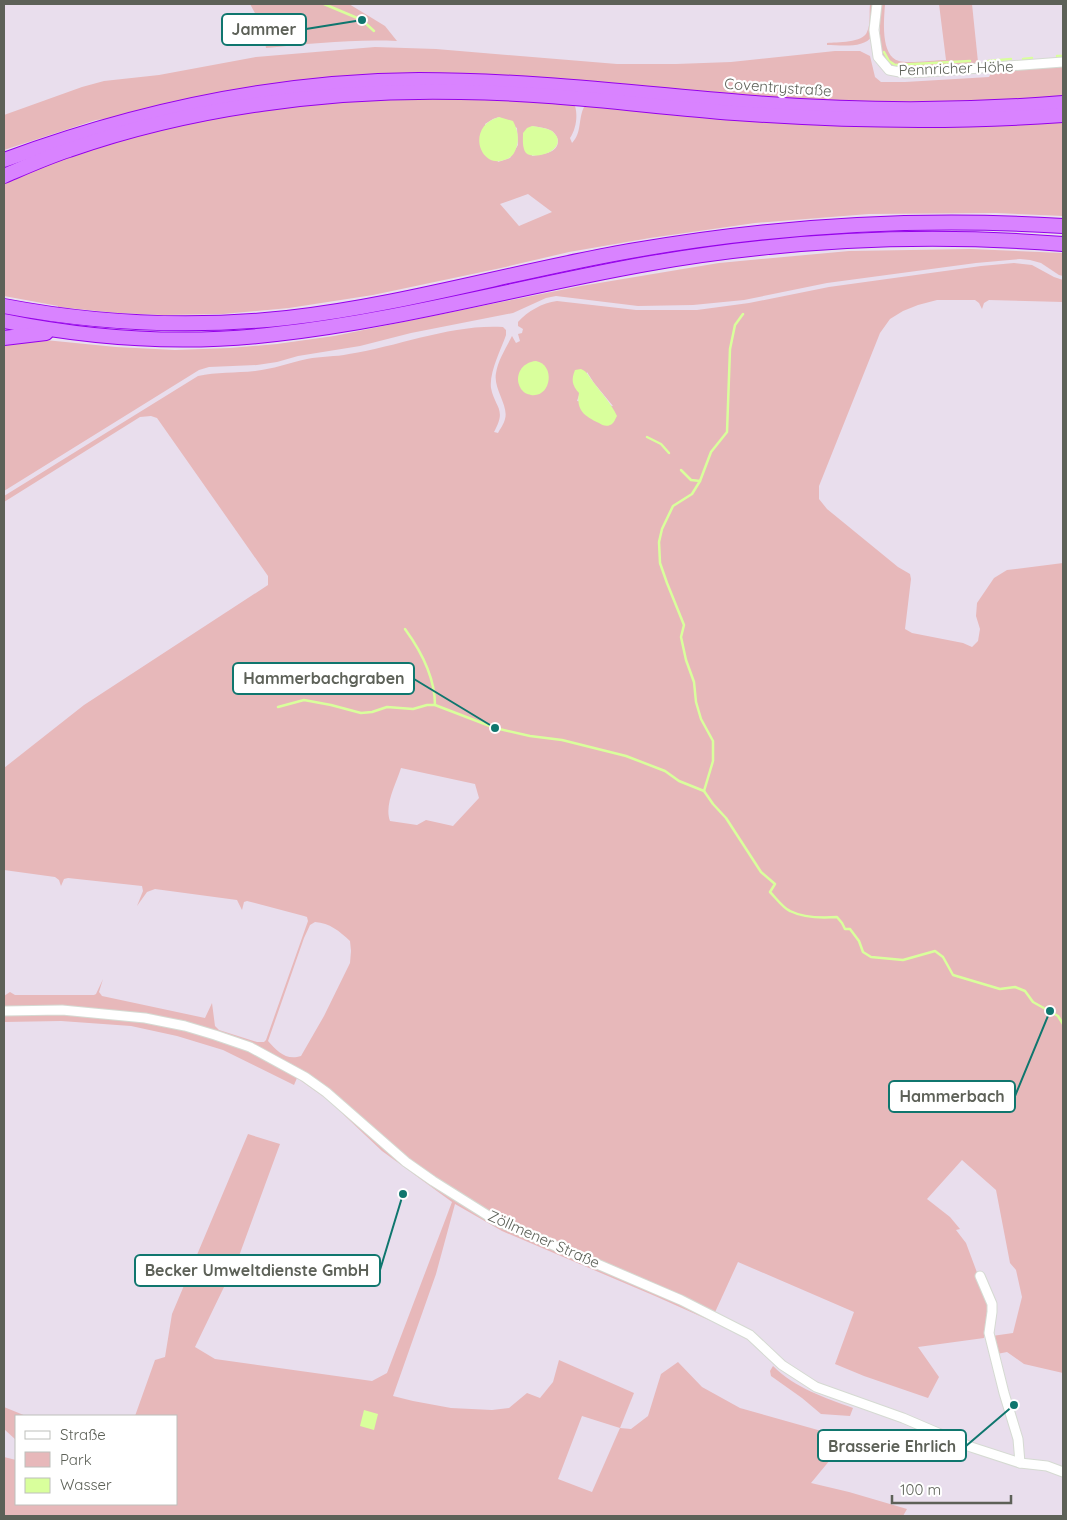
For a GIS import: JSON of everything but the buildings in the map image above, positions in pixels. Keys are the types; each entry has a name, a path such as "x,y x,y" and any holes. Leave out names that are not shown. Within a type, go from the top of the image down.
{"highway":[{"name":"Coventrystraße","path":"8,157 90,131 189,106 304,88 385,81 491,82 607,89 771,104 877,109 982,108 1063,103"},
{"path":"4,176 70,149 177,120 273,102 378,93 463,92 542,96 733,113 868,120 984,120 1063,115"},
{"path":"4,306 68,317 134,323 244,322 290,318 351,308 630,251 726,237 792,230 908,223 1063,226"},
{"path":"4,321 62,331 156,339 227,338 274,334 361,322 576,277 697,256 844,242 972,240 1063,244"},
{"path":"4,338 62,331"}],"street":[{"name":"Pennricher Höhe","path":"877,4 874,30 878,57 889,70 905,73 1063,62"},
{"name":"Zöllmener Straße","path":"4,1011 62,1010 145,1018 215,1035 250,1047 305,1077 326,1092 389,1149 420,1173 495,1220 681,1300 743,1331 750,1335 782,1365 816,1388 902,1418 971,1447 1020,1463 1047,1466 1063,1472"},
{"path":"980,1276 992,1304 989,1333 1018,1438 1020,1463"}],"green space":[{"path":"250,4 349,4 385,26 397,41 348,41 266,48 263,28"},
{"path":"870,4 874,4 872,36 868,40 858,45 827,45 827,43 855,40 865,36 869,25"},
{"path":"880,4 885,4 884,36 889,52 893,58 899,61 909,62 946,60 939,4 972,4 978,62 972,64 896,68 889,66 882,56 880,47"},
{"path":"375,47 436,49 617,64 731,62 835,51 860,51 870,56 875,77 881,82 989,77 992,71 1063,67 1063,99 872,104 791,101 526,78 96,120 4,150 4,115 82,87 104,81 159,75 256,57"},
{"path":"462,96 568,103 575,106 576,114 575,127 570,138 572,143 579,130 584,107 591,104 1063,120 1063,216 996,213 869,214 755,223 569,252 373,295 289,308 223,314 163,315 117,313 58,307 4,296 4,183 53,162 126,137 187,122 268,108 352,100","holes":["499,117 517,128 518,145 510,158 498,162 485,124","532,126 545,128 553,132 558,140 555,149 548,153 532,156","528,194 552,212 519,226 500,204"]},
{"path":"971,249 1063,253 1063,276 1041,263 1020,259 827,283 744,300 693,305 638,306 556,296 546,298 513,313 411,333 360,346 257,365 209,367 199,370 4,491 4,341 45,340 116,347 175,350 277,344 334,336 581,286 719,263 849,251"},
{"path":"1014,263 1032,265 1063,280 1063,302 989,300 984,303 982,309 975,300 937,300 903,311 890,319 880,333 819,486 819,499 827,509 898,567 910,574 905,629 912,633 963,643 972,647 978,641 980,629 976,616 977,603 994,578 1007,570 1063,563 1063,1373 1024,1364 1007,1352 997,1354 992,1336 1013,1333 1022,1297 1016,1270 1010,1263 996,1190 962,1160 927,1199 950,1217 960,1229 956,1230 966,1243 988,1302 984,1338 918,1347 939,1377 928,1398 835,1364 854,1312 738,1262 711,1321 502,1231 455,1204 436,1274 393,1396 451,1408 492,1410 509,1408 527,1393 540,1398 553,1382 559,1360 634,1393 620,1428 631,1429 648,1416 661,1374 678,1362 702,1387 740,1408 825,1432 838,1442 830,1460 811,1483 907,1509 903,1516 4,1516 4,1457 15,1460 15,1505 178,1505 178,1415 135,1415 155,1360 165,1357 172,1314 248,1134 280,1144 239,1256 195,1347 215,1359 372,1381 387,1373 452,1202 382,1151 328,1100 297,1078 294,1085 223,1050 177,1036 131,1026 61,1021 4,1022 4,996 10,992 15,995 94,995 103,979 99,992 102,996 205,1018 212,1003 215,1026 219,1030 257,1042 264,1042 308,921 307,917 304,916 247,901 244,902 242,910 237,900 155,889 147,892 137,906 143,891 142,886 68,878 64,879 61,886 59,880 55,877 4,870 4,768 84,705 268,585 268,576 157,418 151,416 140,417 4,502 4,496 198,376 262,370 307,359 344,355 445,332 484,327 503,327 506,330 506,335 491,382 493,395 500,413 500,418 494,432 498,433 504,423 506,414 496,379 498,363 512,336 516,343 520,341 518,334 522,333 523,329 518,326 518,322 526,314 541,306 557,301 636,310 697,310 749,303 829,287","holes":["587,372 594,383 613,406 577,401","401,768 475,784 479,798 453,826 426,820 417,825 390,821 388,808","315,922 330,926 350,941 350,963 324,1016 301,1056 291,1057 278,1051 268,1041 304,938 310,925","582,1416 620,1428 592,1492 558,1479"]},
{"path":"773,1366 801,1386 853,1408 850,1416 821,1414 771,1376 770,1371"},
{"path":"4,1407 24,1415 15,1415 15,1439 4,1429"}],"water":[{"path":"499,117 513,121 518,139 517,147 512,156 506,160 495,161 483,153 479,137 482,129 489,122"},
{"path":"532,126 552,131 557,137 556,147 541,155 535,156 526,153 523,146 523,133"},
{"path":"536,361 546,368 549,381 543,392 538,395 531,395 521,389 518,379 523,367"},
{"path":"581,369 588,375 615,411 617,416 613,423 604,426 582,412 578,399 579,393 573,380 575,370"},
{"path":"364,1410 378,1414 374,1430 360,1426"}],"waterway":[{"path":"324,4 362,20 374,31"},
{"path":"884,52 889,61 895,65 970,61"},
{"path":"1057,56 1063,56"},
{"path":"1023,59 1032,58"},
{"path":"988,61 1011,59"},
{"path":"743,314 735,325 730,349 727,432 711,452 700,481 692,494 673,506 662,529 659,542 660,563 684,625 681,637 686,660 694,682 696,702 701,719 713,741 713,761 704,791 726,818 761,872 775,884 770,892 787,910 807,916 837,917 845,929 850,929 859,941 863,952 871,957 903,960 935,951 943,957 953,975 1000,989 1015,987 1025,991 1033,1002 1058,1016 1063,1024"},
{"path":"647,437 661,444 669,453"},
{"path":"681,470 691,480 700,481"},
{"path":"405,629 416,646 430,675 435,705"},
{"path":"278,707 304,700 361,713 387,707 413,709 435,705 495,728 530,736 562,740 626,756 665,771 679,781 704,791"}],"place":[{"name":"Jammer","path":"362,20"},
{"name":"Hammerbachgraben","path":"495,728"},
{"name":"Hammerbach","path":"1050,1011"},
{"name":"Becker Umweltdienste GmbH","path":"403,1194"},
{"name":"Brasserie Ehrlich","path":"1014,1405"}]}
